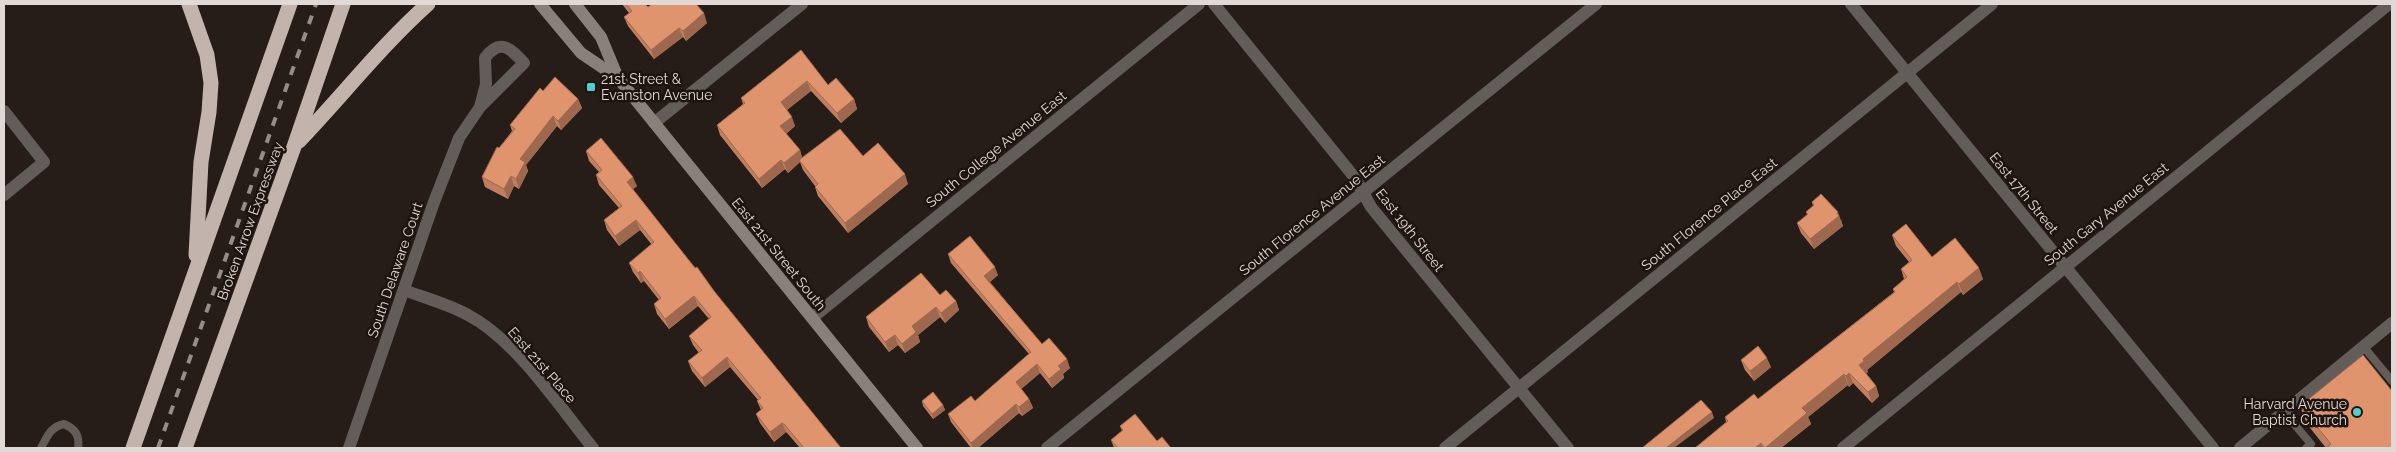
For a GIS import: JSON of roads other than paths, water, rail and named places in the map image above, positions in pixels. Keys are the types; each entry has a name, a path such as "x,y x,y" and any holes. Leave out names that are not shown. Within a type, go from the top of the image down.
{"highway":[{"path":"189,4 207,55 212,83 210,112 201,162 196,272"},
{"path":"133,448 290,4"},
{"name":"Broken Arrow Expressway","path":"184,448 295,144 343,4"},
{"path":"295,144 345,93 361,70 383,46 428,4"}],"main road":[{"name":"East 21st Street South","path":"540,4 581,53 618,78"},
{"name":"East 21st Street South","path":"575,4 601,37 618,78 917,448"}],"street":[{"path":"654,123 802,4"},
{"name":"South College Avenue East","path":"812,318 1199,4"},
{"name":"East 19th Street","path":"1214,4 1355,178 1371,207 1568,448"},
{"name":"South Florence Avenue East","path":"1047,448 1596,4"},
{"name":"East 17th Street","path":"1851,4 2213,448"},
{"name":"South Florence Place East","path":"1445,448 1992,4"},
{"name":"South Gary Avenue East","path":"1843,448 2389,4"},
{"name":"South Delaware Court","path":"349,448 459,138 480,107 524,63 511,50 503,46 496,47 485,58 486,84 480,107"},
{"path":"4,111 44,162 4,195"},
{"name":"East 21st Place","path":"404,290 468,314 488,328 524,364 593,448"},
{"path":"2240,448 2392,323"}],"lane":[{"path":"2363,346 2392,382"},
{"path":"2284,412 2311,444 2306,448"},
{"path":"41,448 48,434 56,426 64,424 75,429 78,437 78,448"}],"railway":[{"path":"158,448 316,4"}],"place":[{"name":"21st Street & Evanston Avenue","path":"591,87"},
{"name":"Harvard Avenue Baptist Church","path":"2357,412"}]}
